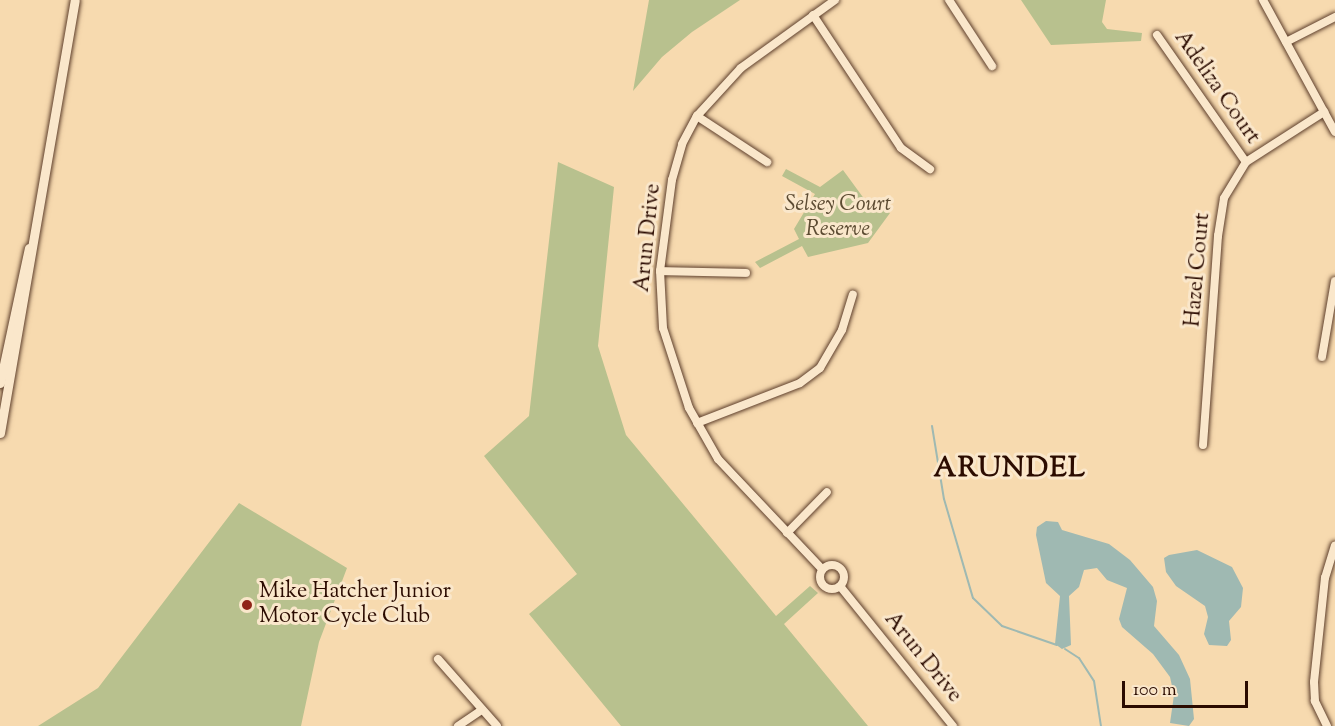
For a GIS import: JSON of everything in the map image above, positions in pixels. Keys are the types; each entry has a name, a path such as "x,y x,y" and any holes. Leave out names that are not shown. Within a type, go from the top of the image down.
{"street":[{"path":"0,433 75,0"},
{"name":"Arun Drive","path":"822,569 718,459 697,423 672,363 663,328 660,271 672,180 681,144 698,117 741,68 835,0"},
{"path":"949,0 992,66"},
{"path":"1263,0 1335,132"},
{"path":"813,15 901,148 930,169"},
{"path":"1287,42 1335,17"},
{"name":"Adeliza Court","path":"1157,35 1246,162"},
{"name":"Hazel Court","path":"1203,445 1218,236 1224,198 1246,162 1324,112"},
{"path":"698,117 767,162"},
{"path":"0,383 17,290 36,229"},
{"path":"660,271 746,273"},
{"path":"1322,357 1335,281"},
{"path":"697,423 800,383 820,368 842,330 853,295"},
{"path":"787,533 827,492"},
{"path":"1327,726 1316,701 1314,682 1325,578 1335,546"},
{"path":"833,564 840,568 844,575 840,586 831,589 824,586 820,578 822,569 833,564"},
{"name":"Arun Drive","path":"840,586 953,726"},
{"path":"438,659 497,726"},
{"path":"458,726 483,710"}],"green space":[{"path":"649,0 740,0 692,32 662,57 633,91"},
{"path":"1021,0 1106,0 1102,22 1107,29 1142,33 1141,41 1051,45"},
{"path":"558,162 614,187 598,346 626,435 776,616 810,586 818,593 784,624 868,726 621,726 529,614 577,574 484,456 529,416"},
{"name":"Selsey Court Reserve","path":"786,169 820,187 843,170 865,200 890,213 868,243 808,257 802,246 760,268 755,262 799,239 794,229 815,194 782,176"},
{"name":"Mike Hatcher Junior Motor Cycle Club","path":"239,503 347,568 319,642 301,726 38,726 98,688"}],"water":[{"path":"1046,521 1058,522 1062,530 1109,544 1130,560 1153,587 1157,601 1154,626 1179,655 1190,679 1194,719 1189,726 1170,723 1174,695 1170,677 1153,654 1122,627 1119,619 1127,588 1107,580 1097,568 1084,570 1079,587 1069,596 1071,645 1062,649 1055,644 1060,596 1046,583 1036,535 1037,527"},
{"path":"1197,550 1232,567 1243,588 1241,607 1229,621 1231,640 1227,646 1209,645 1204,634 1208,617 1205,606 1176,586 1166,572 1164,558"}],"waterway":[{"path":"932,426 944,499 973,598 1002,626 1057,645"},
{"path":"1065,649 1079,658 1094,681 1101,726"}],"place":[{"name":"Mike Hatcher Junior Motor Cycle Club","path":"247,605"}],"district":[{"name":"ARUNDEL","path":"1010,469"}]}
